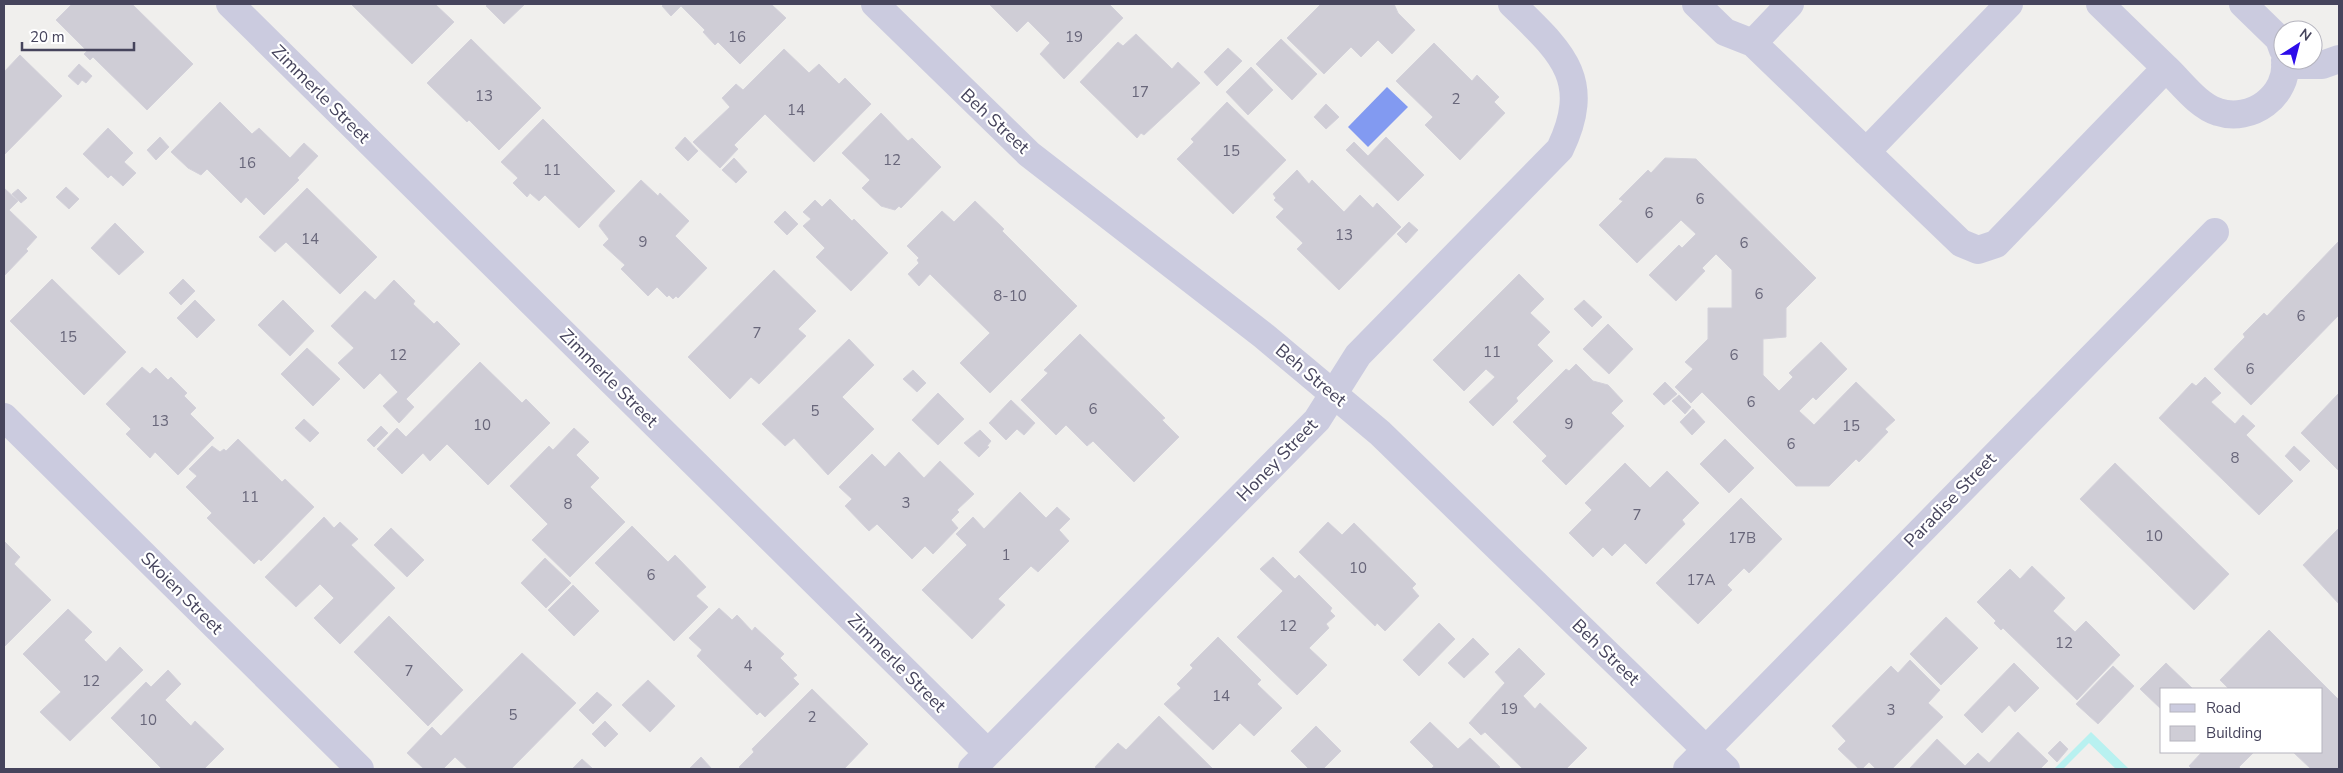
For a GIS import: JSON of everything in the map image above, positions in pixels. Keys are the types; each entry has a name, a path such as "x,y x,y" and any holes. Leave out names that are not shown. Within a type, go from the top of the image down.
{"street":[{"name":"Zimmerle Street","path":"230,4 980,761"},
{"name":"Beh Street","path":"875,4 1029,154 1334,393 1426,476 1726,769"},
{"name":"Honey Street","path":"980,761 1317,420 1358,355 1560,149 1569,129 1574,108 1573,86 1568,68 1559,52 1512,4"},
{"path":"1696,4 1726,32 1753,43 1961,243 1978,250 1996,244 2166,68"},
{"path":"1753,43 1790,4"},
{"path":"1866,152 2009,4"},
{"path":"2100,4 2206,106 2218,112 2231,115 2244,114 2269,102 2278,92 2284,79 2284,70"},
{"path":"2243,4 2273,32"},
{"path":"2323,64 2339,59"},
{"name":"Paradise Street","path":"1687,769 2215,232"},
{"name":"Skoien Street","path":"4,417 360,769"}],"shaded area":[{"path":"2091,732 2129,769 2116,769 2089,743 2063,769 2054,769"}],"water":[{"path":"1387,87 1408,107 1368,147 1348,127"}],"building":[{"path":"72,4 132,4 193,64 147,110 93,57 90,60 84,54 87,51 56,20"},
{"path":"351,4 435,4 454,22 412,64"},
{"path":"488,4 525,4 504,24 486,6"},
{"path":"664,4 771,4 786,18 740,64 718,42 715,45 703,32 705,30 681,6 671,16 662,6"},
{"path":"989,4 1109,4 1123,18 1064,79 1040,54 1050,43 1028,21 1017,32"},
{"path":"1321,4 1394,4 1398,13 1415,30 1392,54 1378,40 1361,57 1351,47 1324,74 1287,38"},
{"path":"1136,34 1172,69 1178,62 1200,83 1144,135 1141,133 1137,138 1080,82 1118,42 1123,46"},
{"path":"471,39 541,108 499,150 469,120 467,122 427,83"},
{"path":"1281,39 1317,74 1292,100 1256,64"},
{"path":"1434,43 1472,81 1477,75 1499,97 1494,102 1505,113 1460,160 1425,125 1433,117 1396,81"},
{"path":"1228,48 1242,61 1217,86 1204,72"},
{"path":"784,49 809,73 819,64 839,84 845,78 871,104 814,162 765,114 734,145 738,149 720,168 693,142 730,107 722,98 736,84 743,90"},
{"path":"20,55 62,96 4,155 4,72"},
{"path":"79,64 92,76 86,83 82,80 78,85 68,76"},
{"path":"1251,67 1273,90 1248,115 1226,92"},
{"path":"220,102 252,134 259,128 290,158 304,143 318,156 297,178 299,180 264,215 246,197 241,203 207,169 201,175 188,168 171,152"},
{"path":"1227,102 1286,160 1233,214 1177,159 1194,142 1191,139"},
{"path":"1326,104 1339,117 1326,129 1314,117"},
{"path":"881,113 908,141 912,138 941,167 901,208 899,206 895,210 881,206 862,188 870,180 842,153"},
{"path":"543,119 615,191 579,228 545,195 539,201 530,193 527,197 513,183 518,178 501,162"},
{"path":"108,128 133,153 124,162 136,173 123,186 111,175 108,178 83,154"},
{"path":"160,137 169,147 156,160 147,150"},
{"path":"685,137 698,151 688,161 675,148"},
{"path":"1386,137 1424,175 1398,201 1346,150 1354,142 1368,156"},
{"path":"734,158 747,172 736,183 722,170"},
{"path":"1665,158 1696,159 1816,278 1786,308 1786,337 1763,339 1763,375 1779,391 1793,377 1789,373 1821,342 1847,369 1816,400 1813,397 1799,411 1814,425 1856,382 1895,420 1885,429 1888,432 1859,462 1856,459 1829,486 1796,486 1702,392 1691,403 1675,387 1693,369 1685,362 1708,339 1708,308 1732,308 1732,270 1716,254 1702,268 1705,271 1676,301 1649,275 1679,245 1682,248 1696,234 1681,220 1637,263 1599,225 1623,201 1619,199 1648,170 1651,173"},
{"path":"1297,170 1309,184 1312,180 1344,212 1360,195 1373,208 1377,203 1401,227 1339,290 1297,249 1303,243 1276,217 1284,209 1274,200 1276,198 1273,194"},
{"path":"641,180 658,196 660,193 689,221 675,236 707,268 678,298 676,296 673,299 669,295 667,297 657,287 648,296 621,269 625,265 603,245 609,239 599,226 601,222"},
{"path":"66,187 79,199 69,209 56,197"},
{"path":"4,188 18,201 9,210 37,237 26,249 28,251 4,276"},
{"path":"307,188 377,257 340,294 286,242 275,252 259,237"},
{"path":"18,189 27,198 21,203 12,194"},
{"path":"830,199 852,221 854,219 888,253 851,291 816,257 825,248 803,226 811,219 803,212 815,200 822,207"},
{"path":"975,201 1004,229 1002,231 1077,306 990,393 960,363 990,333 930,274 919,286 908,274 919,263 917,260 919,258 907,246 942,211 954,222"},
{"path":"785,211 798,224 787,235 774,222"},
{"path":"1409,222 1418,230 1406,243 1397,234"},
{"path":"115,223 144,252 119,275 91,248"},
{"path":"2339,241 2339,315 2251,405 2214,369 2245,337 2243,334 2264,313 2267,316"},
{"path":"774,270 816,311 798,329 806,336 759,384 751,377 730,399 688,357"},
{"path":"1519,274 1544,299 1530,313 1550,332 1537,345 1553,361 1516,398 1518,401 1493,426 1469,402 1495,377 1486,369 1464,391 1433,360"},
{"path":"52,279 126,352 84,395 10,321"},
{"path":"183,279 195,291 181,305 169,293"},
{"path":"394,280 415,301 413,304 434,324 437,321 460,344 406,399 414,407 399,423 383,406 398,392 380,373 364,389 338,363 354,348 331,326 365,291 375,300"},
{"path":"195,300 215,320 197,338 177,318"},
{"path":"283,300 314,331 290,356 258,325"},
{"path":"1584,300 1602,317 1592,327 1574,309"},
{"path":"1608,324 1633,349 1609,374 1583,349"},
{"path":"1080,334 1165,418 1162,420 1179,437 1134,482 1093,441 1087,446 1066,425 1056,435 1021,400 1048,373 1044,370"},
{"path":"849,339 874,365 842,397 874,429 828,475 794,438 785,446 762,424"},
{"path":"307,348 340,379 313,406 281,374"},
{"path":"480,362 522,403 526,399 550,423 488,485 447,444 430,461 423,453 402,474 377,449 397,428 406,437"},
{"path":"1576,364 1593,381 1608,385 1623,401 1611,413 1624,426 1566,485 1542,461 1547,456 1513,422 1566,369 1569,371"},
{"path":"142,367 150,374 156,368 168,380 171,377 187,393 184,396 196,408 190,414 214,438 178,475 155,452 150,458 126,434 131,429 106,404"},
{"path":"913,370 926,383 917,392 903,379"},
{"path":"2205,377 2221,393 2211,402 2235,424 2243,415 2255,426 2246,435 2293,481 2259,515 2159,418 2192,383 2196,386"},
{"path":"1665,382 1677,394 1664,405 1653,394"},
{"path":"938,393 964,419 938,445 912,420"},
{"path":"2339,393 2339,471 2301,433"},
{"path":"1679,395 1691,407 1685,414 1672,401"},
{"path":"1011,400 1035,423 1024,435 1017,429 1006,440 989,423"},
{"path":"1693,409 1705,422 1692,435 1680,422"},
{"path":"304,419 319,433 310,442 295,428"},
{"path":"381,426 388,433 374,447 367,440"},
{"path":"574,428 589,442 576,455 599,478 590,487 625,522 570,577 532,540 548,524 510,486 549,446 553,450"},
{"path":"980,430 991,441 987,446 989,447 979,457 964,443"},
{"path":"238,439 282,482 285,479 314,507 261,561 259,559 254,564 207,518 212,513 186,487 197,476 189,469 212,446 220,452 224,449 226,451"},
{"path":"1725,439 1754,468 1729,493 1700,464"},
{"path":"2294,446 2310,461 2300,471 2285,456"},
{"path":"899,452 924,478 940,461 974,494 957,510 959,512 951,520 958,528 933,554 925,546 912,559 877,524 869,531 845,506 852,499 839,487 872,454 885,467"},
{"path":"1625,463 1650,488 1667,471 1699,503 1682,520 1685,524 1646,564 1625,543 1612,556 1603,547 1593,557 1569,533 1592,510 1585,503"},
{"path":"2115,463 2229,574 2194,610 2080,499"},
{"path":"1020,492 1046,518 1057,507 1070,519 1059,530 1069,541 1038,572 1031,566 998,599 1005,605 972,639 922,590 967,545 956,534 973,517 984,529"},
{"path":"1741,498 1782,539 1749,573 1744,568 1727,585 1732,590 1698,624 1656,583"},
{"path":"324,517 334,528 340,522 358,539 351,545 395,588 340,644 314,618 334,598 320,584 296,607 265,577"},
{"path":"1328,522 1342,535 1354,523 1416,584 1412,588 1419,596 1385,631 1377,623 1375,626 1299,552"},
{"path":"632,526 668,562 675,555 706,587 696,596 708,607 674,641 595,563"},
{"path":"391,528 424,560 407,577 374,545"},
{"path":"2339,528 2339,604 2303,565"},
{"path":"4,541 20,557 14,564 51,600 4,647"},
{"path":"1273,557 1295,579 1299,575 1332,608 1330,611 1335,616 1326,624 1329,628 1309,648 1327,665 1297,695 1237,637 1283,591 1260,569"},
{"path":"545,558 571,583 546,608 521,583"},
{"path":"2032,566 2065,598 2053,611 2075,632 2086,621 2120,655 2077,700 2003,628 2001,630 1994,623 1996,621 1977,602 2010,569 2020,579"},
{"path":"573,585 599,611 574,636 548,610"},
{"path":"719,608 732,620 737,615 752,631 755,627 784,654 780,658 797,675 793,678 799,684 765,717 760,712 757,715 697,656 702,650 689,638"},
{"path":"68,609 92,632 84,640 106,662 120,647 143,670 70,741 40,712 61,692 23,654"},
{"path":"389,616 463,690 428,726 354,652"},
{"path":"1946,617 1978,648 1941,685 1910,654"},
{"path":"1439,623 1455,639 1419,676 1403,660"},
{"path":"2269,630 2339,700 2339,769 2311,769 2294,753 2323,753 2323,688 2228,688 2220,680"},
{"path":"1218,637 1261,680 1257,684 1282,708 1254,736 1240,723 1213,750 1164,704 1181,688 1177,684 1193,668 1190,665"},
{"path":"1473,638 1489,654 1464,678 1448,663"},
{"path":"1519,648 1545,674 1523,696 1535,709 1540,703 1587,748 1566,769 1523,769 1485,732 1481,735 1469,723 1505,683 1495,672"},
{"path":"522,653 576,703 511,769 468,769 455,757 443,769 424,769 407,753 432,727 441,736"},
{"path":"1910,660 1940,690 1928,703 1943,717 1892,769 1876,769 1869,762 1862,769 1859,769 1838,749 1846,741 1832,726 1891,666 1898,673"},
{"path":"2014,663 2039,688 2015,712 2009,705 1982,733 1964,715"},
{"path":"2166,663 2192,688 2160,688 2160,708 2140,689"},
{"path":"2113,666 2134,686 2098,724 2076,704"},
{"path":"168,670 181,684 165,700 191,726 195,721 224,749 204,769 162,769 111,718 146,682 151,687"},
{"path":"648,680 675,706 650,732 622,705"},
{"path":"812,689 868,744 844,769 741,769 739,767 754,752 752,749"},
{"path":"597,692 612,705 593,724 579,710"},
{"path":"1159,716 1213,769 1097,769 1095,767 1118,743 1126,750"},
{"path":"605,721 618,734 605,747 592,734"},
{"path":"1430,722 1458,749 1470,738 1500,767 1498,769 1431,769 1434,766 1410,742"},
{"path":"1316,726 1341,751 1323,769 1309,769 1291,751"},
{"path":"2018,732 2048,761 2040,769 1910,768 1937,739 1965,766 1978,753 1989,763"},
{"path":"2060,741 2068,749 2057,762 2048,753"},
{"path":"2201,753 2253,753 2239,767 2241,769 2192,769 2189,766"},
{"path":"701,757 712,769 689,769"},
{"path":"582,759 593,769 572,769"}]}
